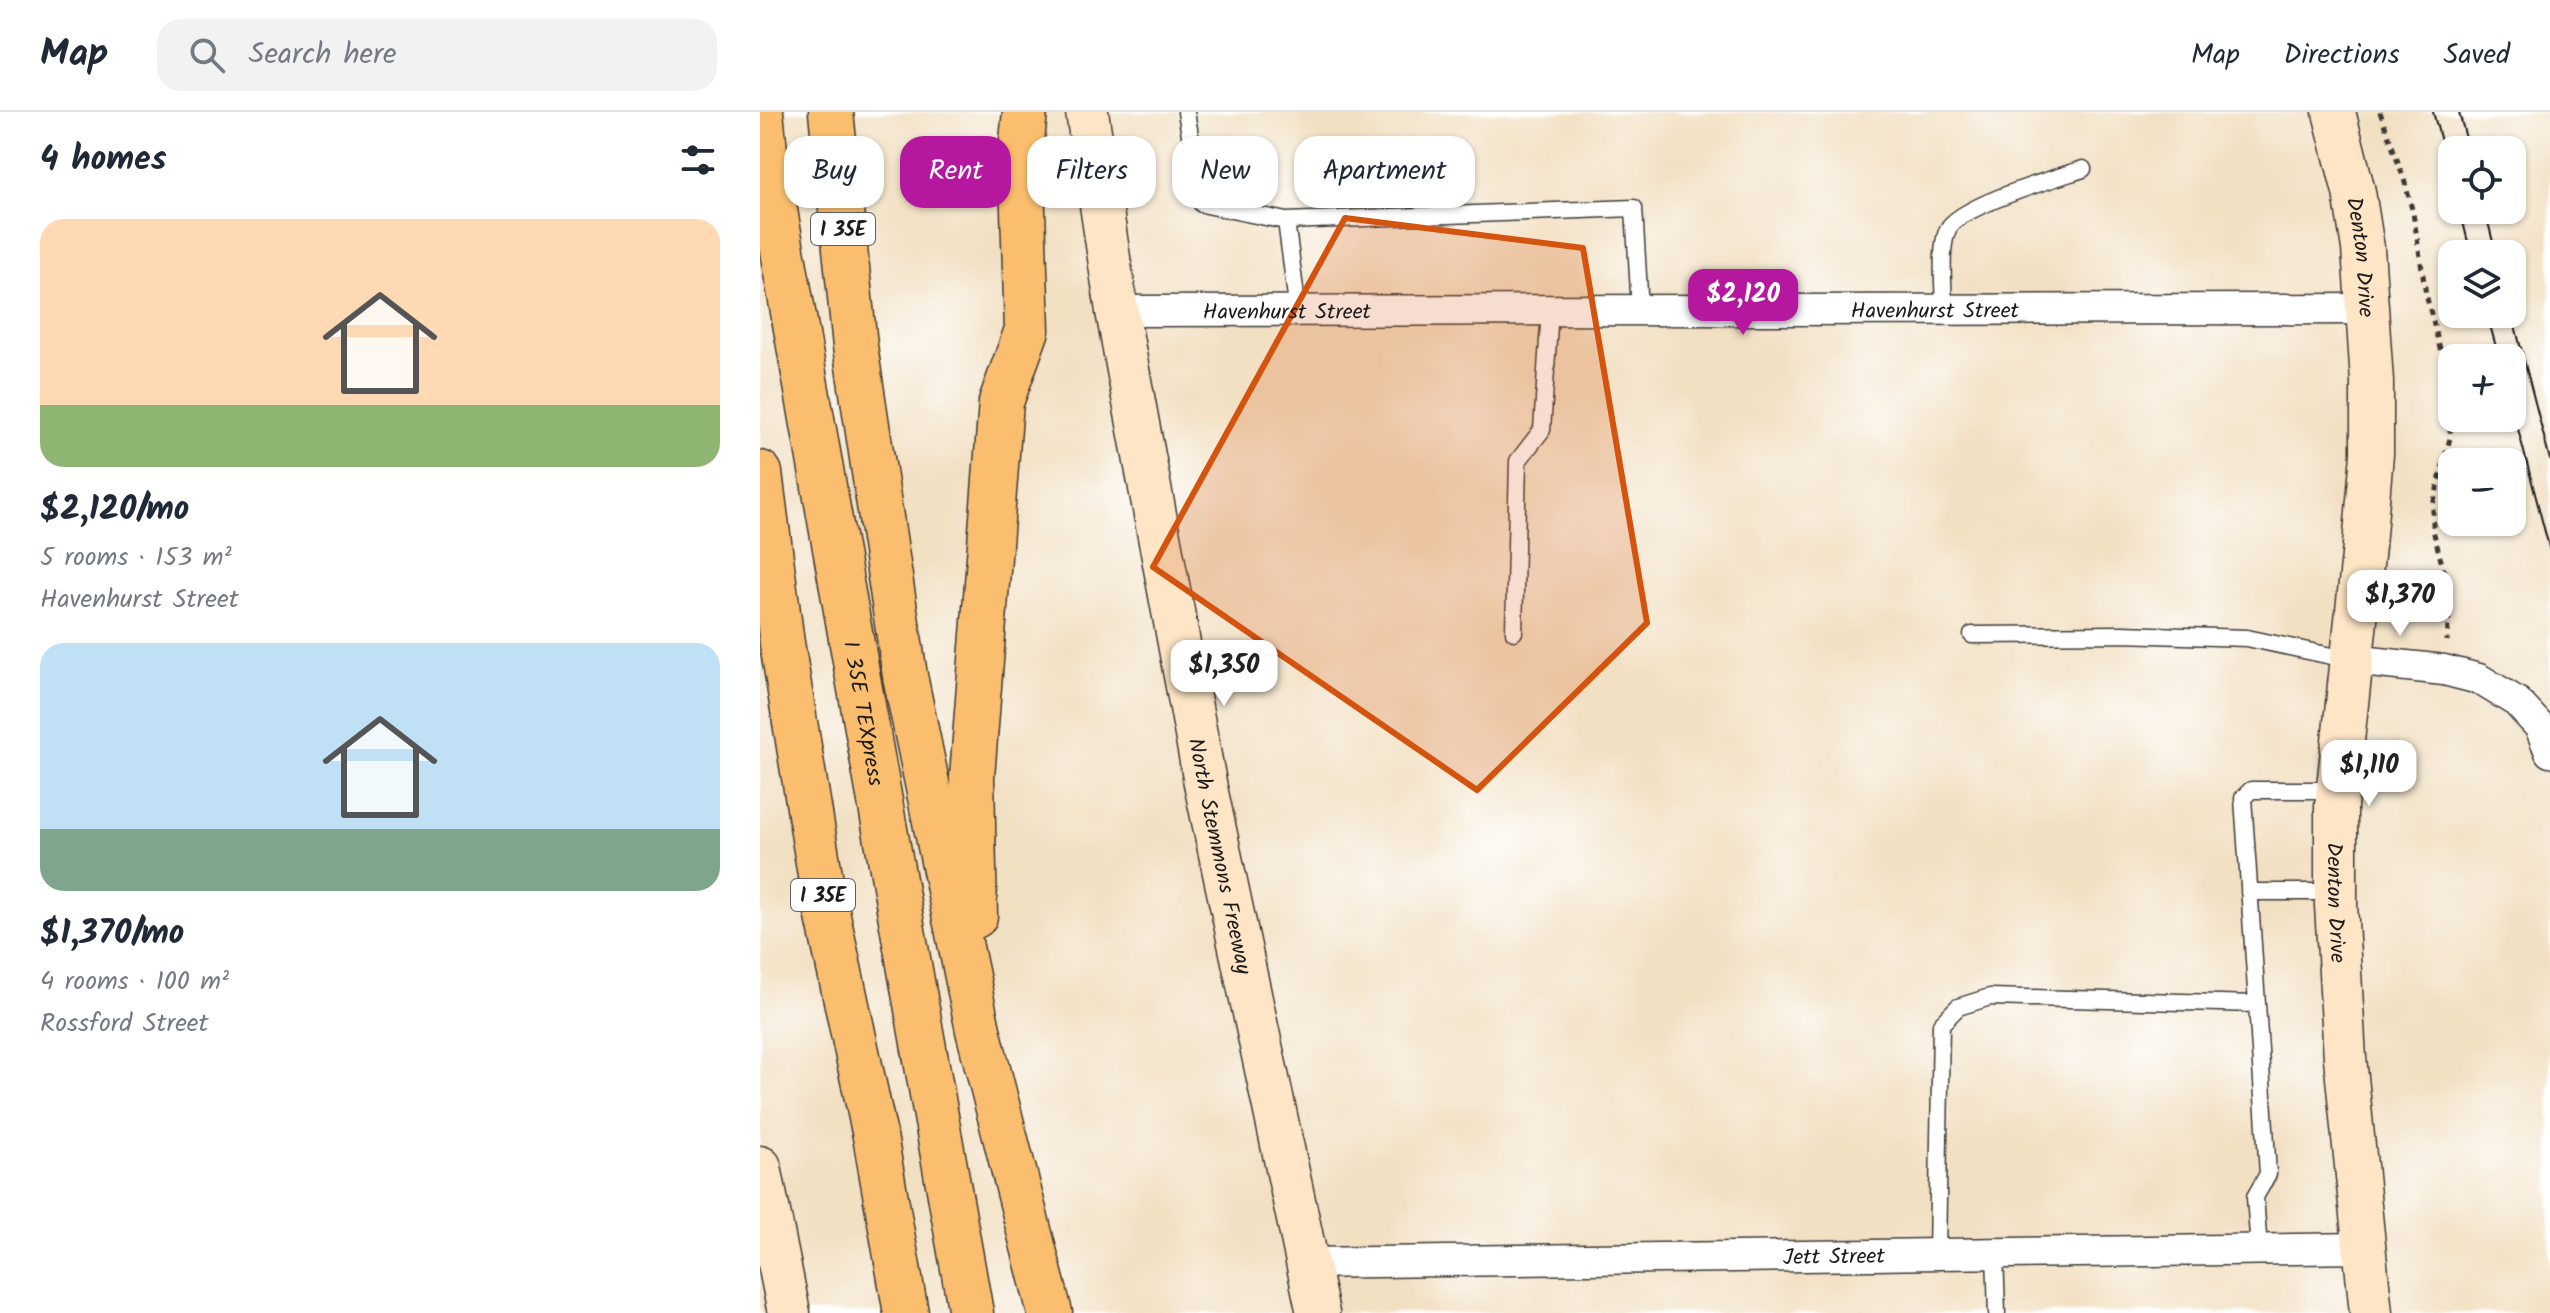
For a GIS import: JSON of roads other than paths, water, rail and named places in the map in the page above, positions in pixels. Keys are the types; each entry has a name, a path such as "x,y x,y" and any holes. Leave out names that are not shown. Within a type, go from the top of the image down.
{"highway":[{"name":"I 35E TEXpress","path":"761,112 771,191 971,1313"},
{"name":"I 35E","path":"831,112 855,346 905,676 978,1030 1050,1313"},
{"path":"978,1030 972,777 1001,402 1027,330 1021,150 1025,112"},
{"name":"I 35E","path":"760,473 782,643 823,893 875,1136 906,1313"},
{"path":"760,592 782,643"}],"main road":[{"name":"North Stemmons Freeway","path":"1087,112 1117,311 1206,788 1318,1313"},
{"name":"Denton Drive","path":"2334,112 2354,192 2369,309 2372,454 2338,790 2336,892 2345,1058 2371,1313"},
{"path":"760,1167 789,1313"}],"street":[{"name":"Havenhurst Street","path":"1117,311 2369,309"},
{"path":"2352,660 2444,670 2479,679 2517,702 2540,727 2550,752"},
{"name":"Jett Street","path":"1306,1263 2363,1248"}],"lane":[{"path":"1186,112 1202,204 1286,221 1634,208 1640,310"},
{"path":"1944,310 1944,246 1949,228 1961,216 2005,196 2083,169"},
{"path":"1286,221 1298,312"},
{"path":"1514,632 1518,461 1542,430 1550,310"},
{"path":"1972,635 2122,634 2247,638 2352,660"},
{"path":"2259,1249 2255,1197 2268,1174 2243,798 2251,790 2338,790"},
{"path":"2249,892 2336,892"},
{"path":"1937,1254 1941,1024 1958,1007 1990,997 2257,1004"},
{"path":"1995,1253 1997,1313"}],"tram line":[{"path":"2433,112 2440,136"},
{"path":"2459,112 2465,136"},
{"path":"2464,224 2468,240"},
{"path":"2488,224 2492,240"},
{"path":"2491,328 2495,344"},
{"path":"2516,328 2550,460"},
{"path":"2519,432 2550,551"}]}
